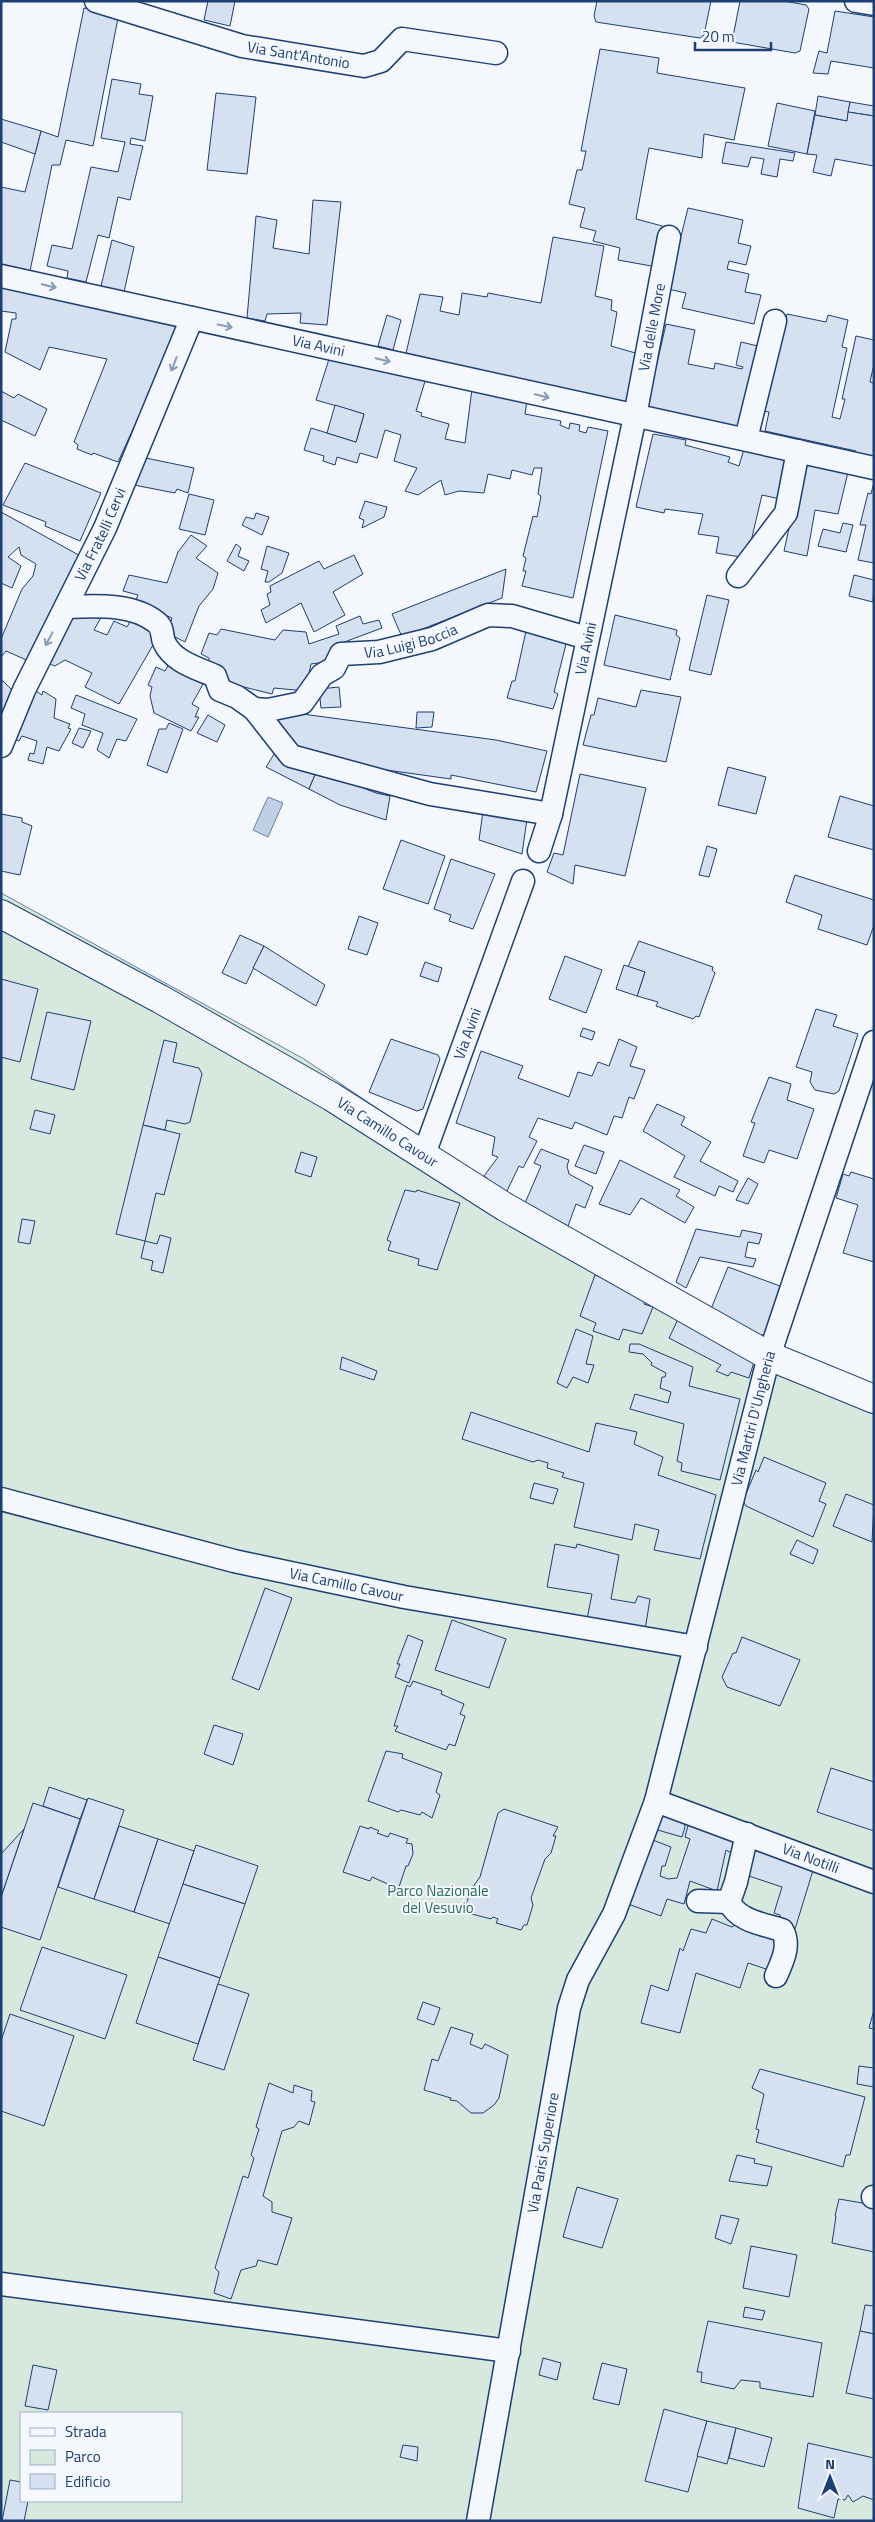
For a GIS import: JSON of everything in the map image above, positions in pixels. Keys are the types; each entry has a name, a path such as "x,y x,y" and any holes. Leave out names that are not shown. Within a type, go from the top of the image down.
{"street":[{"name":"Via Sant'Antonio","path":"96,1 242,46 364,66 381,61 402,39 496,53"},
{"path":"856,1 874,4"},
{"name":"Via delle More","path":"635,416 669,237"},
{"name":"Via Avini","path":"1,276 874,468"},
{"name":"Via Fratelli Cervi","path":"1,746 24,690 105,528 192,318"},
{"path":"746,440 775,321"},
{"name":"Via Avini","path":"539,851 551,814 635,416"},
{"path":"738,576 786,513 798,451"},
{"path":"66,607 103,605 135,612 156,622 163,630 163,640 180,661 215,676 220,690 237,697 254,709 291,756 430,794 551,814"},
{"name":"Via Luigi Boccia","path":"254,709 268,710 302,703 322,675 334,668 341,654 379,652 432,639 488,616 512,616 588,638"},
{"name":"Via Avini","path":"423,1157 523,881"},
{"name":"Via Camillo Cavour","path":"1,914 160,998 332,1097 423,1157 505,1207 769,1356 874,1399"},
{"name":"Via Martiri D'Ungheria","path":"656,1800 769,1356 874,1042"},
{"name":"Via Camillo Cavour","path":"1,1499 243,1564 404,1597 696,1647"},
{"name":"Via Notilli","path":"656,1800 874,1882"},
{"name":"Via Parisi Superiore","path":"478,2521 510,2351 569,2008 578,1980 614,1914 656,1800"},
{"path":"747,1834 736,1882 729,1902 733,1911 743,1917 782,1930 786,1936 784,1958 776,1976"},
{"path":"698,1901 729,1902"},
{"path":"1,2284 510,2351"}],"green space":[{"name":"Parco Nazionale del Vesuvio","path":"1,893 304,1059 519,1204 758,1339 874,1385 874,2521 1,2521"}],"water":[{"path":"268,797 283,803 268,837 253,830"}],"building":[{"path":"208,1 235,1 230,26 204,20"},
{"path":"597,1 711,1 704,35 700,38 596,22 594,16"},
{"path":"740,1 784,1 806,5 809,9 800,51 795,53 732,42"},
{"path":"84,8 119,13 93,146 66,140 60,165 52,165 30,271 1,264 1,187 25,192 41,131 58,137"},
{"path":"835,11 874,17 874,68 831,61 828,74 813,73 819,51 827,53"},
{"path":"600,49 659,58 657,73 745,88 734,140 704,134 702,158 649,148 636,219 666,227 657,267 618,260 620,248 593,241 596,231 580,227 585,208 569,204 577,170 582,170 586,151 581,151"},
{"path":"112,79 141,84 139,94 153,96 145,141 131,138 130,144 143,146 130,200 118,197 109,238 98,235 86,282 67,278 68,271 47,266 52,245 72,249 91,167 118,172 125,142 101,138"},
{"path":"216,93 256,97 247,174 207,170"},
{"path":"818,96 850,102 847,121 815,115"},
{"path":"850,102 874,106 874,116 848,112"},
{"path":"777,103 815,111 807,154 768,146"},
{"path":"848,112 874,116 874,166 835,159 831,176 813,172 817,155 807,154 815,115 847,121"},
{"path":"1,119 41,131 35,154 1,142"},
{"path":"726,142 795,153 793,161 780,159 777,177 761,174 764,159 751,157 748,167 722,163"},
{"path":"313,200 341,202 327,325 300,323 301,313 267,314 265,321 247,318 256,216 277,220 273,248 309,254"},
{"path":"688,208 743,220 738,243 751,246 746,265 729,261 727,269 749,274 745,292 761,295 754,324 682,308 686,293 668,289"},
{"path":"553,237 604,246 595,296 612,300 611,310 617,312 611,346 639,354 626,406 406,353 420,294 443,297 440,311 459,315 462,293 487,297 488,293 541,303"},
{"path":"112,240 134,247 124,292 101,286"},
{"path":"1,284 181,324 118,462 77,449 78,445 74,442 107,359 49,347 40,370 5,352 12,319 16,319 16,313 1,311"},
{"path":"787,314 826,322 828,315 848,320 842,347 847,348 832,417 840,419 845,399 842,399 856,336 874,340 874,364 870,382 874,383 874,458 855,454 856,451 765,431 769,412 763,411"},
{"path":"387,315 401,320 393,350 378,346"},
{"path":"666,324 695,330 688,364 714,369 715,363 742,369 743,367 736,365 741,342 762,347 744,428 647,407"},
{"path":"330,356 426,378 416,411 422,413 421,416 449,424 445,439 465,443 472,389 527,400 525,414 561,421 560,425 569,429 570,423 580,425 579,431 586,433 588,427 608,431 573,598 522,586 526,571 523,571 526,558 523,556 533,516 537,517 541,496 538,494 542,468 534,468 532,475 512,470 510,479 488,474 484,493 459,491 445,495 441,480 418,495 405,491 417,468 394,461 401,435 385,430 377,458 360,453 357,463 337,457 335,465 323,461 324,456 304,450 311,428 356,442 364,414 316,400"},
{"path":"1,391 14,398 18,394 47,409 35,436 1,420"},
{"path":"335,405 364,414 356,442 327,433"},
{"path":"653,434 686,440 685,445 730,457 728,462 739,466 744,449 792,457 780,499 762,495 747,558 716,553 719,537 698,534 703,514 665,509 664,513 636,507"},
{"path":"141,457 194,468 188,493 177,489 175,493 134,485"},
{"path":"804,460 849,468 838,514 815,510 807,556 784,551"},
{"path":"25,463 101,493 80,541 45,526 46,522 3,505"},
{"path":"874,482 874,563 858,560 866,525 860,525 868,493 871,494"},
{"path":"189,494 214,500 205,535 179,529"},
{"path":"365,501 387,507 384,517 362,528 364,520 359,518"},
{"path":"1,512 84,558 31,662 6,651 1,657 1,639 22,589 33,576 36,564 21,555 19,547 8,557 21,566 12,588 1,583"},
{"path":"256,513 269,517 262,535 242,525 246,517 254,519"},
{"path":"843,523 853,525 846,552 818,546 823,529 840,533"},
{"path":"191,535 207,546 196,558 218,573 213,589 199,606 185,642 167,633 172,618 135,602 138,595 123,591 129,575 167,583 178,552"},
{"path":"236,544 241,548 238,556 249,561 244,571 227,561"},
{"path":"267,546 289,553 282,573 269,582 265,582 268,571 261,569"},
{"path":"354,555 363,574 333,592 345,615 314,632 301,603 266,623 261,610 270,605 267,594 271,592 270,586 319,561 324,569"},
{"path":"506,569 502,598 402,637 392,614"},
{"path":"854,575 874,580 873,602 849,596"},
{"path":"707,595 729,600 711,675 689,670"},
{"path":"78,612 104,612 94,630 107,635 114,621 127,627 132,618 157,629 157,638 119,704 85,687 92,673 65,660 55,666 42,661 65,614 78,618"},
{"path":"615,615 677,630 676,635 680,638 670,680 604,665"},
{"path":"360,616 363,624 379,620 382,628 331,647 332,661 311,664 305,691 274,688 272,694 224,682 209,663 209,658 201,654 209,633 217,635 221,629 275,640 283,630 306,632 309,644 339,634 336,626"},
{"path":"526,631 567,640 554,692 558,694 553,709 507,698 512,681 515,681"},
{"path":"171,661 208,675 192,704 199,708 195,717 199,717 191,731 154,713 150,696 152,687 148,685 156,667 165,671"},
{"path":"1,679 15,693 1,723"},
{"path":"30,687 42,695 43,691 56,699 54,718 70,724 68,728 71,729 59,751 47,747 43,764 28,760 30,753 34,754 37,741 22,736 19,741 9,736"},
{"path":"339,687 341,707 321,708 319,689"},
{"path":"641,690 681,697 666,762 583,745 598,698 636,707"},
{"path":"76,695 137,719 126,741 117,739 109,758 97,750 103,733 82,725 85,714 71,708"},
{"path":"280,711 496,740 547,751 536,792 451,775 451,779 343,764 293,751 272,728"},
{"path":"417,712 434,712 432,727 416,728"},
{"path":"208,715 225,725 217,742 197,733"},
{"path":"169,723 183,729 167,773 147,765 159,729 166,729"},
{"path":"79,728 91,731 83,748 72,743"},
{"path":"278,748 317,770 309,789 266,767"},
{"path":"728,767 766,777 756,814 718,805"},
{"path":"317,770 376,793 390,796 386,820 340,805 309,789"},
{"path":"580,774 646,788 625,876 575,865 573,884 547,872 554,853 563,855"},
{"path":"840,796 874,806 874,850 828,837"},
{"path":"483,811 527,819 522,854 479,840"},
{"path":"1,814 22,818 22,822 32,826 20,875 1,871"},
{"path":"401,840 445,856 428,904 383,889"},
{"path":"707,846 717,849 709,877 699,875"},
{"path":"451,859 495,874 473,929 449,921 451,915 434,909"},
{"path":"795,875 874,900 874,925 867,945 818,929 822,915 786,902"},
{"path":"359,916 378,923 367,955 348,949"},
{"path":"240,935 264,946 246,984 222,973"},
{"path":"639,941 713,967 712,970 715,973 699,1017 696,1016 693,1019 656,1006 658,1002 637,996 645,972 628,967"},
{"path":"264,946 325,985 316,1006 253,968"},
{"path":"565,956 602,970 586,1013 549,999"},
{"path":"425,962 442,968 438,982 420,976"},
{"path":"624,965 645,972 637,996 616,989"},
{"path":"1,979 38,989 20,1062 1,1057"},
{"path":"816,1009 837,1015 833,1026 858,1034 839,1091 834,1094 815,1090 810,1082 812,1072 796,1067"},
{"path":"47,1012 91,1021 74,1090 31,1079"},
{"path":"583,1028 595,1032 592,1040 580,1036"},
{"path":"391,1039 438,1055 440,1059 423,1109 417,1111 369,1092"},
{"path":"619,1039 637,1047 630,1066 645,1070 634,1099 629,1097 622,1118 614,1116 607,1135 575,1122 572,1129 538,1118 529,1137 537,1141 523,1168 519,1166 506,1193 484,1176 498,1157 492,1155 495,1137 456,1123 481,1051 523,1066 518,1078 569,1097 578,1072 592,1076 598,1062 609,1066"},
{"path":"164,1040 177,1043 173,1062 199,1068 202,1074 190,1122 185,1124 167,1120 165,1130 143,1125"},
{"path":"769,1077 791,1084 787,1100 814,1109 797,1159 769,1150 764,1163 743,1156 755,1123 751,1122"},
{"path":"657,1104 685,1117 681,1125 711,1142 700,1161 738,1181 733,1192 719,1186 715,1196 674,1177 685,1156 643,1131"},
{"path":"35,1110 55,1115 50,1134 30,1129"},
{"path":"143,1125 180,1134 164,1195 156,1193 145,1241 116,1234"},
{"path":"584,1145 604,1152 596,1174 575,1166"},
{"path":"541,1149 569,1160 567,1166 569,1174 593,1187 585,1208 576,1204 568,1226 525,1203 541,1166 534,1163"},
{"path":"301,1152 317,1157 311,1177 295,1172"},
{"path":"620,1160 680,1190 676,1196 694,1207 685,1223 641,1198 630,1215 599,1204"},
{"path":"851,1172 874,1179 874,1262 843,1253 858,1205 836,1198 843,1174 849,1176"},
{"path":"748,1178 758,1184 748,1204 736,1200"},
{"path":"405,1190 416,1192 417,1190 460,1203 437,1270 418,1265 419,1259 388,1250 391,1242 387,1240"},
{"path":"22,1219 35,1221 30,1244 18,1242"},
{"path":"696,1229 740,1237 742,1230 762,1234 759,1244 748,1242 745,1257 756,1259 753,1267 700,1257 686,1288 676,1282"},
{"path":"160,1235 171,1238 163,1273 151,1270 153,1261 141,1258 145,1241 157,1244"},
{"path":"728,1267 780,1286 765,1334 759,1336 711,1309"},
{"path":"595,1275 624,1287 648,1292 644,1304 653,1307 642,1334 623,1329 619,1340 593,1331 596,1323 580,1316"},
{"path":"682,1311 754,1362 749,1378 731,1372 728,1376 716,1371 721,1365 669,1338"},
{"path":"576,1329 593,1336 586,1364 594,1365 588,1383 573,1377 567,1388 557,1383"},
{"path":"630,1344 639,1344 693,1367 689,1386 740,1399 720,1480 681,1471 682,1463 677,1461 684,1424 630,1409 635,1394 668,1403 671,1392 660,1388 662,1377 665,1377 666,1373 651,1365 652,1363 643,1354 629,1352"},
{"path":"342,1357 377,1371 374,1380 340,1369"},
{"path":"471,1412 589,1452 596,1423 637,1432 634,1444 663,1457 658,1475 716,1495 700,1559 654,1550 659,1530 635,1524 632,1540 574,1527 584,1483 562,1477 564,1473 547,1468 548,1463 538,1460 533,1462 462,1439"},
{"path":"764,1457 826,1483 819,1501 826,1504 813,1537 746,1506 743,1501 756,1470 758,1472"},
{"path":"534,1483 558,1489 553,1504 530,1498"},
{"path":"846,1494 874,1505 872,1542 833,1526"},
{"path":"797,1540 818,1550 813,1564 790,1554"},
{"path":"555,1544 576,1548 577,1544 619,1555 611,1599 635,1603 638,1596 650,1599 645,1630 587,1619 592,1594 547,1587"},
{"path":"265,1588 292,1598 259,1690 232,1679"},
{"path":"452,1620 506,1639 489,1688 435,1670"},
{"path":"408,1635 423,1641 409,1683 395,1677 400,1664 397,1664"},
{"path":"742,1637 800,1660 780,1706 727,1687 722,1677 733,1653 736,1653"},
{"path":"413,1681 442,1691 441,1694 464,1704 460,1714 465,1716 455,1746 449,1744 446,1750 395,1731 398,1726 394,1726 407,1685 410,1687"},
{"path":"214,1725 243,1734 233,1765 204,1754"},
{"path":"386,1751 403,1754 402,1758 442,1773 436,1792 440,1795 432,1818 422,1812 420,1815 401,1810 398,1812 368,1801"},
{"path":"831,1768 874,1782 874,1831 817,1812"},
{"path":"49,1787 87,1800 80,1819 43,1806"},
{"path":"88,1798 124,1810 94,1899 58,1887"},
{"path":"33,1803 80,1819 40,1940 1,1927 1,1897"},
{"path":"504,1809 558,1827 553,1836 556,1836 551,1853 545,1859 531,1898 533,1905 527,1925 524,1925 521,1930 496,1923 498,1919 493,1917 491,1919 468,1913 470,1906 466,1904 472,1888 480,1877 498,1813"},
{"path":"658,1810 683,1818 685,1827 682,1837 654,1829"},
{"path":"689,1822 738,1837 733,1854 726,1850 717,1891 690,1881 684,1904 667,1899 661,1916 628,1904 650,1839 671,1847 665,1866 662,1866 660,1876 668,1879 677,1878 690,1839 685,1837"},
{"path":"119,1826 158,1839 134,1912 94,1899"},
{"path":"360,1826 369,1829 370,1827 379,1831 377,1833 388,1837 390,1833 408,1839 406,1843 412,1844 413,1854 408,1866 406,1866 399,1887 395,1889 372,1877 370,1881 343,1872"},
{"path":"24,1829 1,1897 1,1854"},
{"path":"158,1839 194,1851 170,1924 134,1912"},
{"path":"755,1844 814,1867 795,1929 779,1923 780,1915 774,1913 782,1887 746,1875"},
{"path":"196,1845 258,1866 245,1904 183,1884"},
{"path":"183,1884 245,1904 220,1978 158,1957"},
{"path":"712,1919 732,1927 735,1925 777,1934 772,1971 748,1963 740,1988 696,1973 680,2033 641,2023 651,1985 668,1991 680,1948 683,1951 691,1929 706,1933"},
{"path":"42,1947 127,1975 105,2039 20,2010"},
{"path":"158,1957 220,1978 198,2044 136,2023"},
{"path":"218,1984 249,1994 224,2070 193,2060"},
{"path":"423,2002 440,2008 434,2025 417,2019"},
{"path":"874,2010 874,2029 869,2028"},
{"path":"10,2014 74,2036 44,2126 1,2111 1,2041"},
{"path":"451,2027 473,2034 470,2044 482,2049 485,2044 508,2055 499,2098 494,2105 483,2113 471,2113 457,2101 450,2100 451,2098 424,2090 432,2059 438,2061"},
{"path":"859,2066 874,2068 874,2087 857,2084"},
{"path":"760,2069 865,2097 850,2155 846,2155 843,2167 756,2142 759,2130 756,2129 764,2094 752,2088"},
{"path":"269,2083 293,2093 294,2085 312,2091 311,2101 315,2102 309,2125 299,2121 294,2127 282,2131 263,2196 272,2202 272,2212 292,2218 277,2265 258,2260 256,2266 241,2270 231,2299 214,2293 219,2272 215,2268 243,2176 248,2178 254,2158 251,2155 259,2129 256,2127"},
{"path":"737,2155 755,2159 754,2163 772,2167 767,2186 729,2181"},
{"path":"577,2187 618,2199 602,2248 563,2237"},
{"path":"839,2199 874,2205 874,2252 832,2243"},
{"path":"721,2215 739,2219 731,2244 715,2238"},
{"path":"751,2246 797,2255 789,2297 743,2288"},
{"path":"865,2305 874,2306 874,2334 860,2331"},
{"path":"745,2307 765,2311 762,2320 743,2317"},
{"path":"708,2321 822,2343 813,2397 760,2388 760,2382 741,2380 734,2389 701,2382 702,2372 697,2372"},
{"path":"860,2331 874,2334 874,2399 846,2393"},
{"path":"543,2358 561,2363 557,2380 539,2375"},
{"path":"602,2363 627,2369 619,2405 593,2399"},
{"path":"33,2365 57,2370 48,2410 25,2406"},
{"path":"664,2409 707,2421 688,2492 645,2481"},
{"path":"707,2421 736,2428 727,2464 697,2456"},
{"path":"736,2428 772,2438 764,2467 729,2458"},
{"path":"808,2443 874,2458 874,2500 863,2496 853,2502 848,2495 845,2500 838,2499 834,2518 798,2508"},
{"path":"403,2445 418,2447 417,2461 400,2457"},
{"path":"10,2480 20,2482 20,2502 28,2502 24,2521 2,2521"}]}
